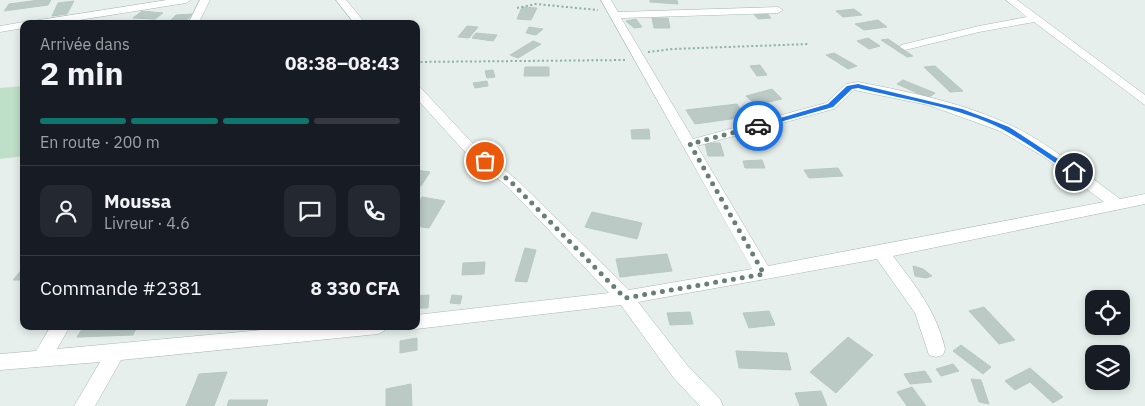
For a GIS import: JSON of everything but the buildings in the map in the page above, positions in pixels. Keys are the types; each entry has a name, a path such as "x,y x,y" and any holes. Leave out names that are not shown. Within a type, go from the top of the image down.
{"street":[{"path":"58,20 186,0"},
{"path":"195,20 205,0"},
{"path":"341,0 358,20"},
{"path":"606,0 764,274"},
{"path":"1010,0 1145,101"},
{"path":"615,15 744,5 778,10"},
{"path":"905,48 1034,19"},
{"path":"0,29 20,26"},
{"path":"690,144 830,106 850,87 858,86 960,110 1006,128 1059,161 1118,205"},
{"path":"420,94 471,150 512,183 625,298 680,370 713,406"},
{"path":"420,322 625,298 880,252 1145,199"},
{"path":"880,252 919,303 933,329 936,349"},
{"path":"42,358 59,330"},
{"path":"0,362 339,330"},
{"path":"84,406 117,350"}],"path":[{"path":"517,8 526,2 533,1 571,8 598,10 615,15"},
{"path":"420,62 612,62 653,51 673,49 809,44"}],"green space":[{"path":"20,86 20,156 0,159 0,88"}],"way so far":[{"path":"485,161 512,183 625,298 764,274 690,144 758,126"}],"route":[{"path":"758,126 830,106 844,95 850,87 858,86 960,110 984,119 1006,128 1074,172"}]}
